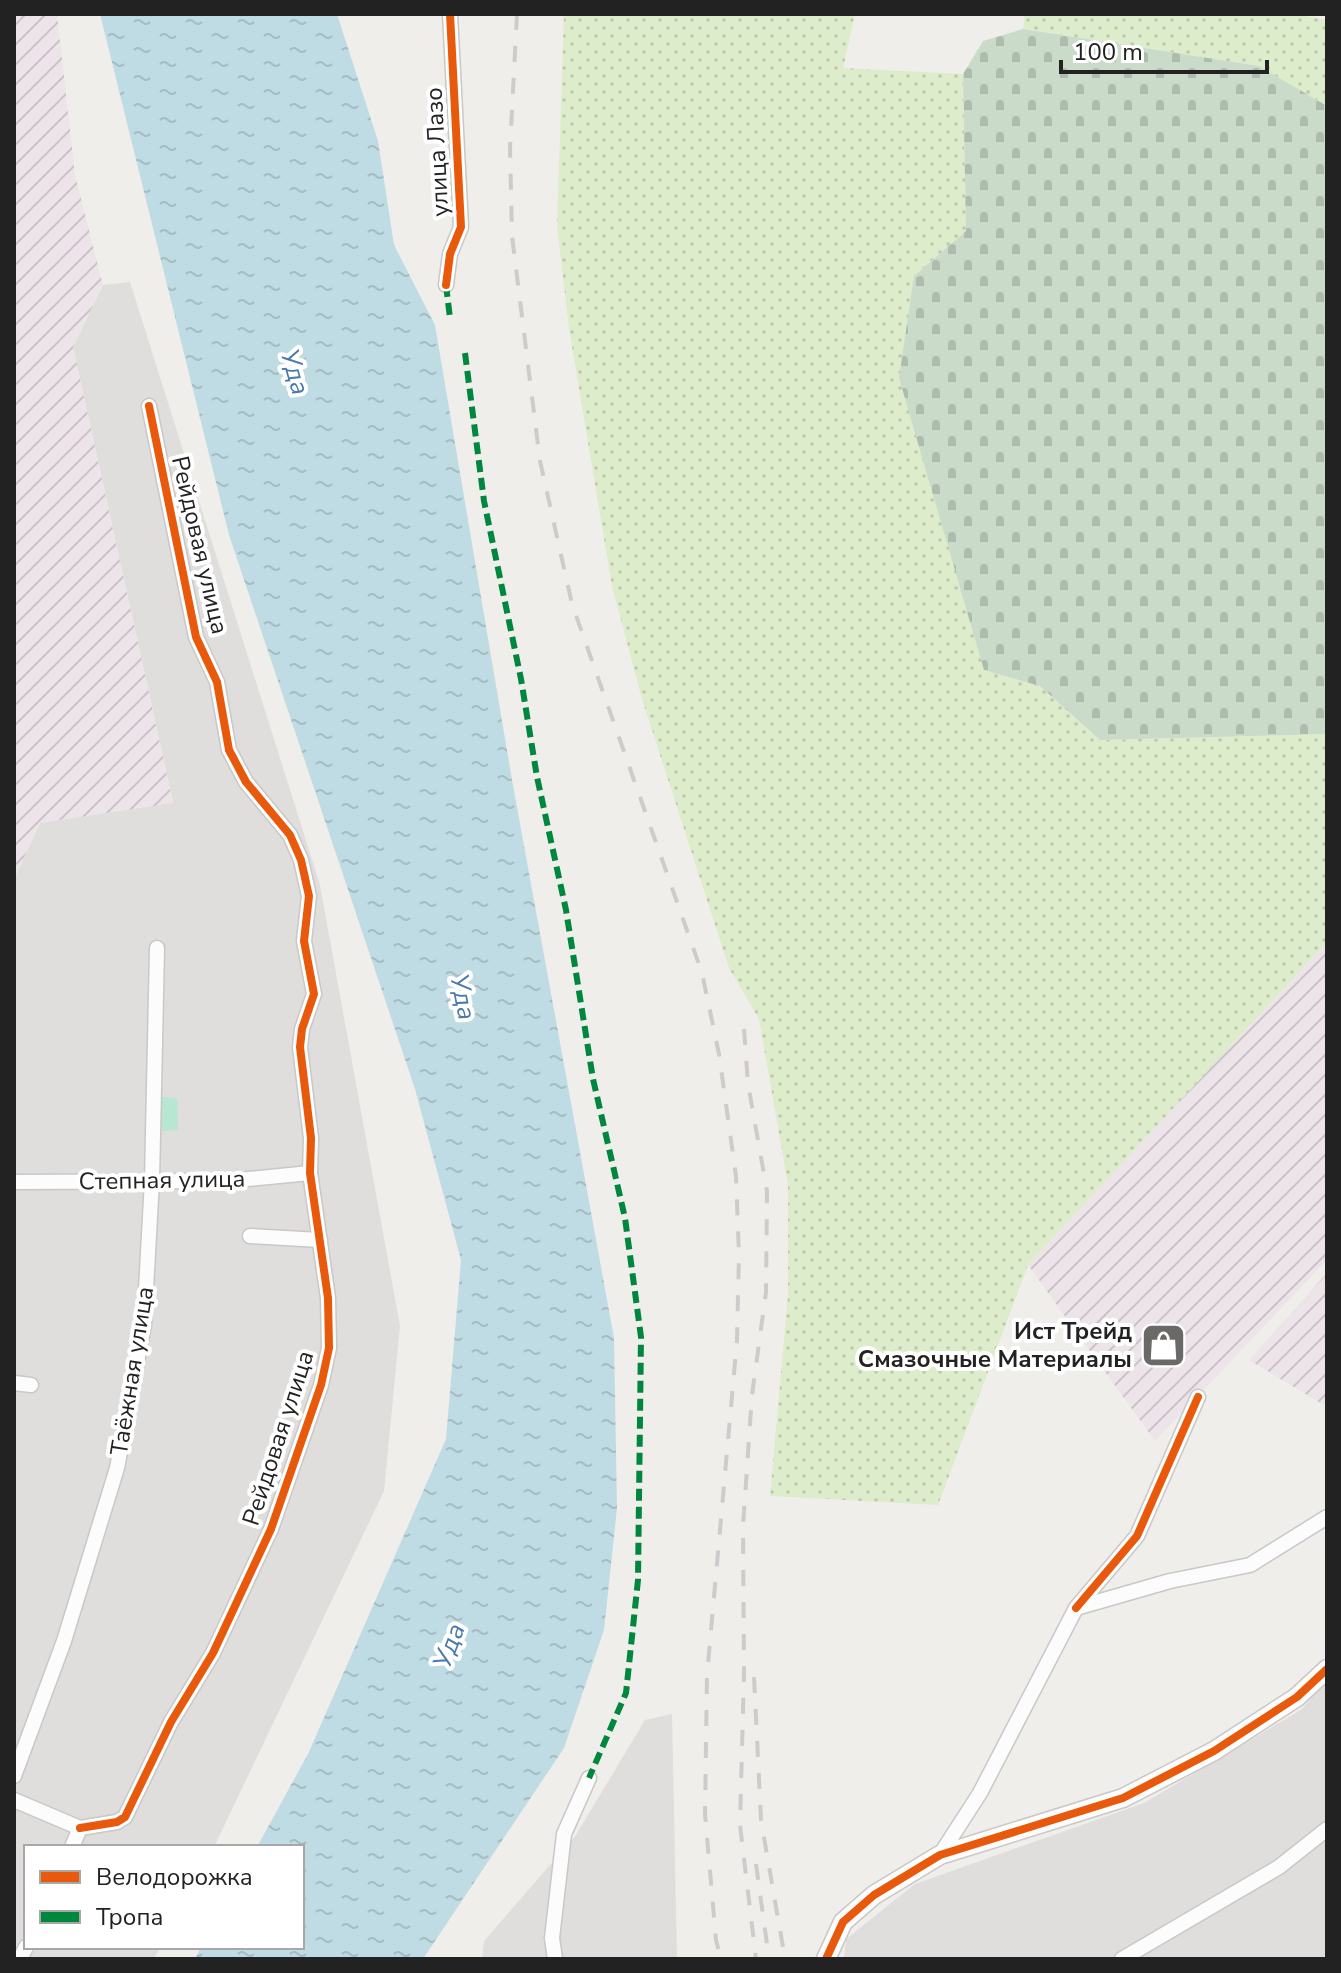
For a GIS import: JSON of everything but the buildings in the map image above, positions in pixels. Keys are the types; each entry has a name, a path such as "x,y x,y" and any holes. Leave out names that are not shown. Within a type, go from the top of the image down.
{"street":[{"name":"улица Лазо","path":"446,285 450,254 461,227 450,14"},
{"name":"Рейдовая улица","path":"80,1828 117,1822 125,1817 171,1722 213,1653 271,1529 321,1385 329,1348 328,1298 310,1173 311,1138 300,1047 302,1029 314,994 304,941 309,896 301,860 290,835 246,782 229,750 217,682 196,637 149,406"},
{"name":"Таёжная улица","path":"14,1776 64,1641 117,1468 144,1325 152,1181 157,948"},
{"name":"Степная улица","path":"14,1182 229,1181 310,1173"},
{"path":"250,1236 320,1240"},
{"path":"14,1383 31,1385"},
{"path":"940,1855 980,1793 1076,1608 1137,1536 1198,1397"},
{"path":"1076,1608 1170,1581 1250,1565 1327,1517"},
{"path":"826,1959 843,1922 874,1895 940,1855 1123,1798 1214,1751 1297,1697 1327,1669"},
{"path":"555,1959 552,1938 564,1834 589,1778"},
{"path":"14,1800 80,1828 73,1845"},
{"path":"1122,1959 1279,1867 1327,1829"}],"shaded area":[{"path":"14,14 57,14 75,175 103,285 73,347 173,803 40,823 14,879"},
{"path":"130,282 320,885 400,1326 384,1491 215,1845 24,1845 24,1949 160,1949 153,1959 14,1959 14,879 40,823 173,802 73,347 103,285"},
{"path":"1327,942 1327,1260 1155,1441 1028,1265"},
{"path":"1327,1273 1327,1407 1249,1360"},
{"path":"1327,1681 1327,1959 844,1959 846,1939 915,1884 1144,1803 1301,1710"},
{"path":"672,1714 677,1959 482,1959 484,1941 576,1835 645,1720"}],"green space":[{"path":"564,14 855,14 843,68 963,74 966,231 914,276 984,670 1040,686 1100,740 1327,734 1327,942 1028,1265 938,1505 770,1496 788,1295 788,1185 759,1019 729,968 642,699 612,586 569,328 557,226"},
{"path":"1025,14 1294,14 1327,20 1327,106 1259,66 1023,29"},
{"path":"1023,29 1259,66 1327,106 1327,734 1100,740 1040,686 984,670 899,378 914,276 966,231 963,74 983,41"},
{"path":"161,1097 177,1098 178,1130 162,1131"}],"water":[{"name":"Уда","path":"100,14 337,14 378,141 394,245 435,325 512,780 614,1338 617,1508 604,1630 564,1748 423,1959 195,1959 200,1949 304,1949 304,1845 258,1845 308,1754 446,1439 461,1260 415,1089 229,535"}],"railway":[{"path":"517,14 510,148 512,236 540,461 572,604 702,973 719,1054 736,1176 739,1255 737,1340 707,1675 705,1814 716,1940 721,1959"},
{"path":"744,1029 748,1084 767,1191 766,1292 752,1395 743,1526 744,1673 740,1825 756,1959"},
{"path":"754,1677 761,1820 785,1959"},
{"path":"756,1864 769,1959"}],"marked path":[{"path":"446,285 450,318"},
{"path":"465,353 484,501 566,910 593,1079 625,1218 641,1337 638,1580 626,1693 589,1778"}],"cycle path":[{"path":"446,285 450,254 461,227 450,14"},
{"path":"80,1828 117,1822 125,1817 171,1722 213,1653 271,1529 321,1385 329,1348 328,1298 310,1173 311,1138 300,1047 302,1029 314,994 304,941 309,896 301,860 290,835 246,782 229,750 217,682 196,637 149,406"},
{"path":"1076,1608 1137,1536 1198,1397"},
{"path":"826,1959 843,1922 874,1895 940,1855 1123,1798 1214,1751 1297,1697 1327,1669"}],"place":[{"name":"Ист Трейд Смазочные Материалы","path":"1163,1345"}]}
